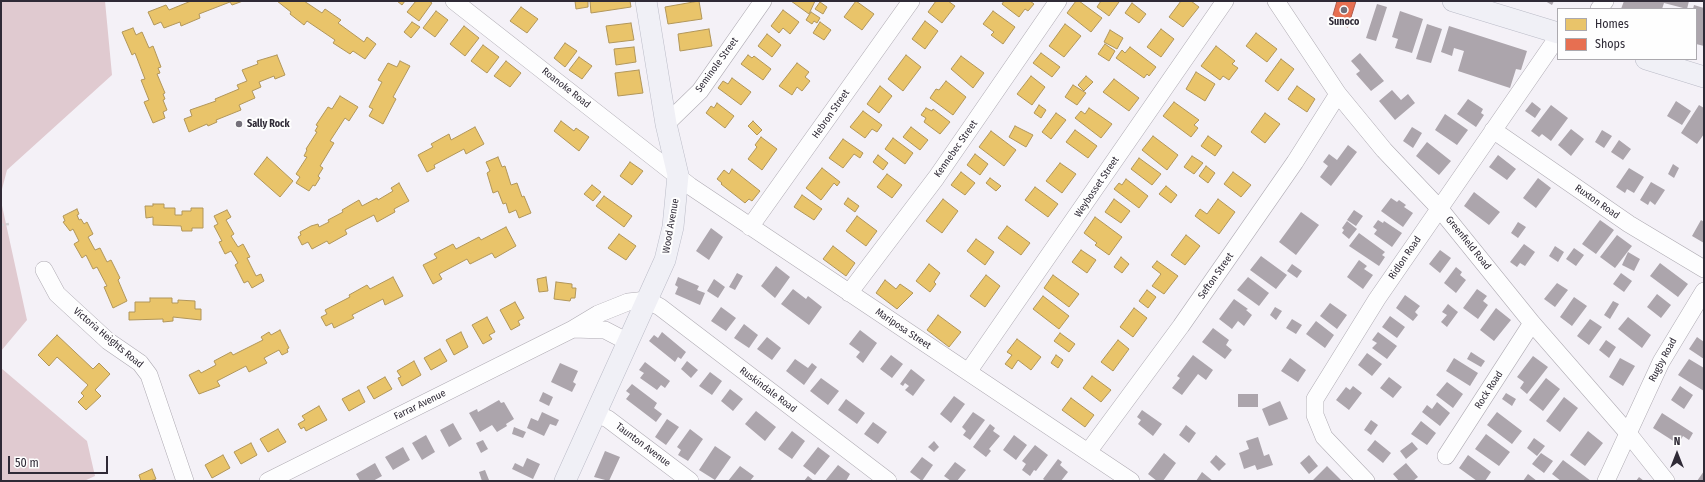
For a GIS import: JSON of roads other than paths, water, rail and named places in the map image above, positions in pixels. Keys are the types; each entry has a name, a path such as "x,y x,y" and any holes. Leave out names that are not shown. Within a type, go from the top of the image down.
{"main road":[{"name":"Wood Avenue","path":"564,481 638,321 664,260 670,240 678,175 666,124 646,1"},
{"path":"1453,1 1557,33"},
{"path":"1649,60 1704,77"}],"street":[{"name":"Roanoke Road","path":"454,1 678,175"},
{"name":"Seminole Street","path":"666,124 700,92 763,1"},
{"name":"Hebron Street","path":"750,227 911,1"},
{"name":"Kennebec Street","path":"849,293 936,178 1058,1"},
{"name":"Weybosset Street","path":"968,372 1225,1"},
{"name":"Greenfield Road","path":"1276,1 1338,94 1384,150 1439,208 1532,323 1627,432 1666,481"},
{"name":"Ridlon Road","path":"1366,481 1324,437 1314,415 1314,399 1377,299 1557,40"},
{"name":"Sefton Street","path":"1088,452 1182,326 1295,162 1338,94"},
{"name":"Ruxton Road","path":"1493,130 1629,224 1704,269"},
{"name":"Mariposa Street","path":"678,175 750,227 1131,481"},
{"name":"Victoria Heights Road","path":"44,270 57,294 108,341 140,363 149,375 185,481"},
{"name":"Rugby Road","path":"1606,481 1660,362 1704,290"},
{"name":"Farrar Avenue","path":"268,481 573,329 598,314 628,302 647,300"},
{"name":"Ruskindale Road","path":"647,300 666,312 888,481"},
{"path":"606,312 620,314 638,321"},
{"name":"Rock Road","path":"1446,456 1532,323"},
{"name":"Farrar Avenue","path":"573,329 605,330 628,342"},
{"name":"Taunton Avenue","path":"595,413 608,419 690,481"}],"place":[{"name":"Sunoco","path":"1344,10"},
{"name":"Sally Rock","path":"239,124"}]}
